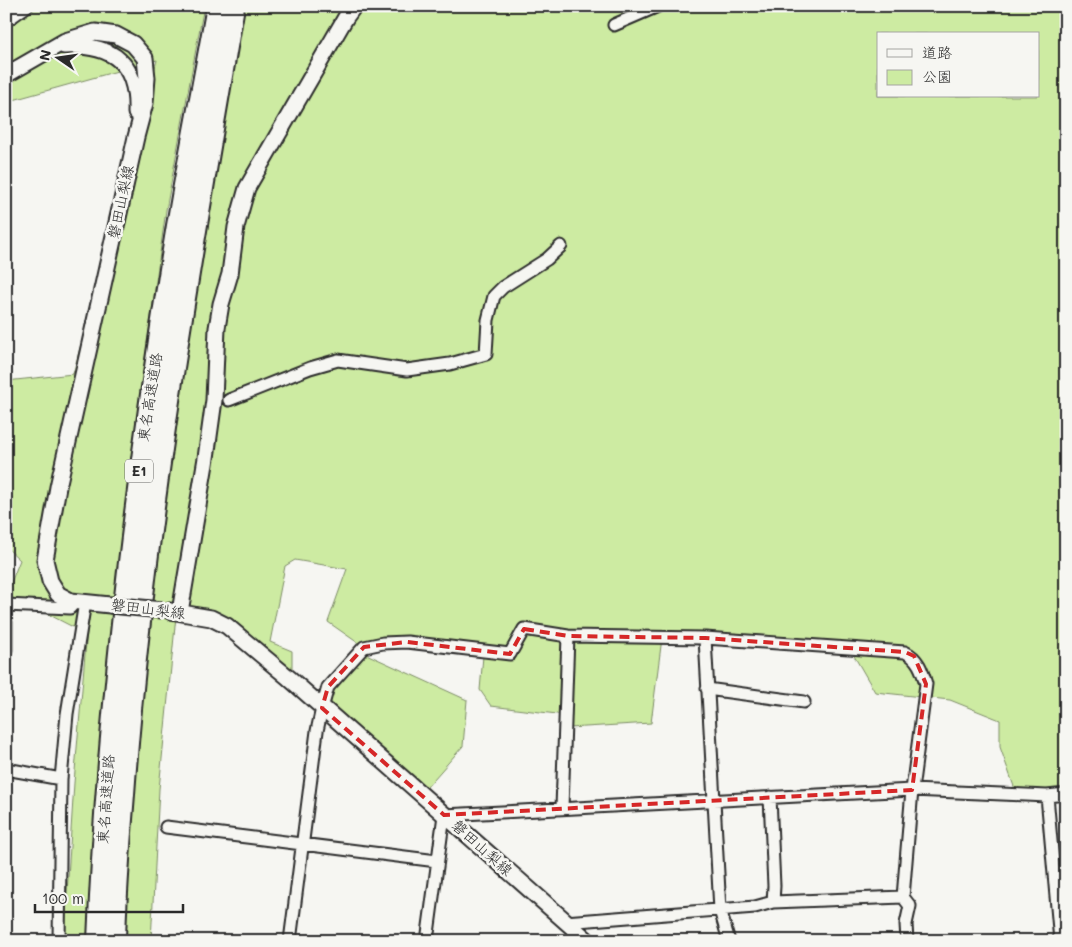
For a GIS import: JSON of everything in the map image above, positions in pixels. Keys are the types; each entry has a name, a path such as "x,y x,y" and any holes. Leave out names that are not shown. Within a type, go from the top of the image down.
{"highway":[{"name":"東名高速道路","path":"98,941 110,741 119,641 138,482 171,261 217,6"},
{"name":"東名高速道路","path":"115,941 126,762 136,652 156,485 190,264 234,6"}],"main road":[{"path":"180,612 214,400 218,328 230,274 240,210 247,188 342,23 354,6"},
{"name":"磐田山梨線","path":"6,75 65,41 96,32 116,35 133,44 145,58 147,78 145,104 58,487 45,560 50,580 58,594 71,601 180,612 211,618 225,624 588,941"},
{"name":"磐田山梨線","path":"55,47 91,47 104,50 120,60 130,72 137,100 136,137"}],"street":[{"path":"6,21 27,6"},
{"path":"614,25 658,6"},
{"path":"229,400 310,368 338,360 407,370 450,364 486,354 488,320 494,296 503,287 546,259 561,246"},
{"path":"6,605 70,608 80,602"},
{"path":"59,941 61,779 80,602"},
{"path":"6,622 6,650"},
{"path":"290,941 322,708 328,687 364,647 383,643 407,642 510,654 524,629 568,636 705,638 905,652 914,656 923,671 926,684 912,790 903,897 910,906 906,924 907,941"},
{"path":"562,808 568,636"},
{"path":"705,638 720,910 729,941"},
{"path":"707,689 804,702"},
{"path":"6,768 61,779"},
{"path":"427,941 444,815 912,790 1047,796 1066,794"},
{"path":"1047,796 1060,941"},
{"path":"770,797 773,902"},
{"path":"166,827 437,861"},
{"path":"565,922 755,907 773,902 903,897"}],"highlighted area":[{"path":"524,629 568,636 705,638 905,652 914,656 926,684 912,790 444,815 322,708 328,687 364,647 407,642 510,654"}],"green space":[{"path":"6,6 204,6 166,210 114,596 92,941 64,941 74,783 90,596 75,628 34,607 6,605 6,595 20,560 6,547 6,381 73,374 157,60 6,102"},
{"path":"243,6 1066,6 1066,792 1017,795 1000,747 1000,720 950,700 875,692 846,642 662,638 651,723 569,728 565,715 491,706 480,690 483,656 510,654 425,644 361,645 328,622 347,569 295,560 285,566 270,642 292,651 292,675 227,626 177,606 159,789 151,941 122,941 140,659 193,293 213,194 216,153"},
{"path":"364,653 467,700 463,746 426,788 326,704 330,685"}]}
